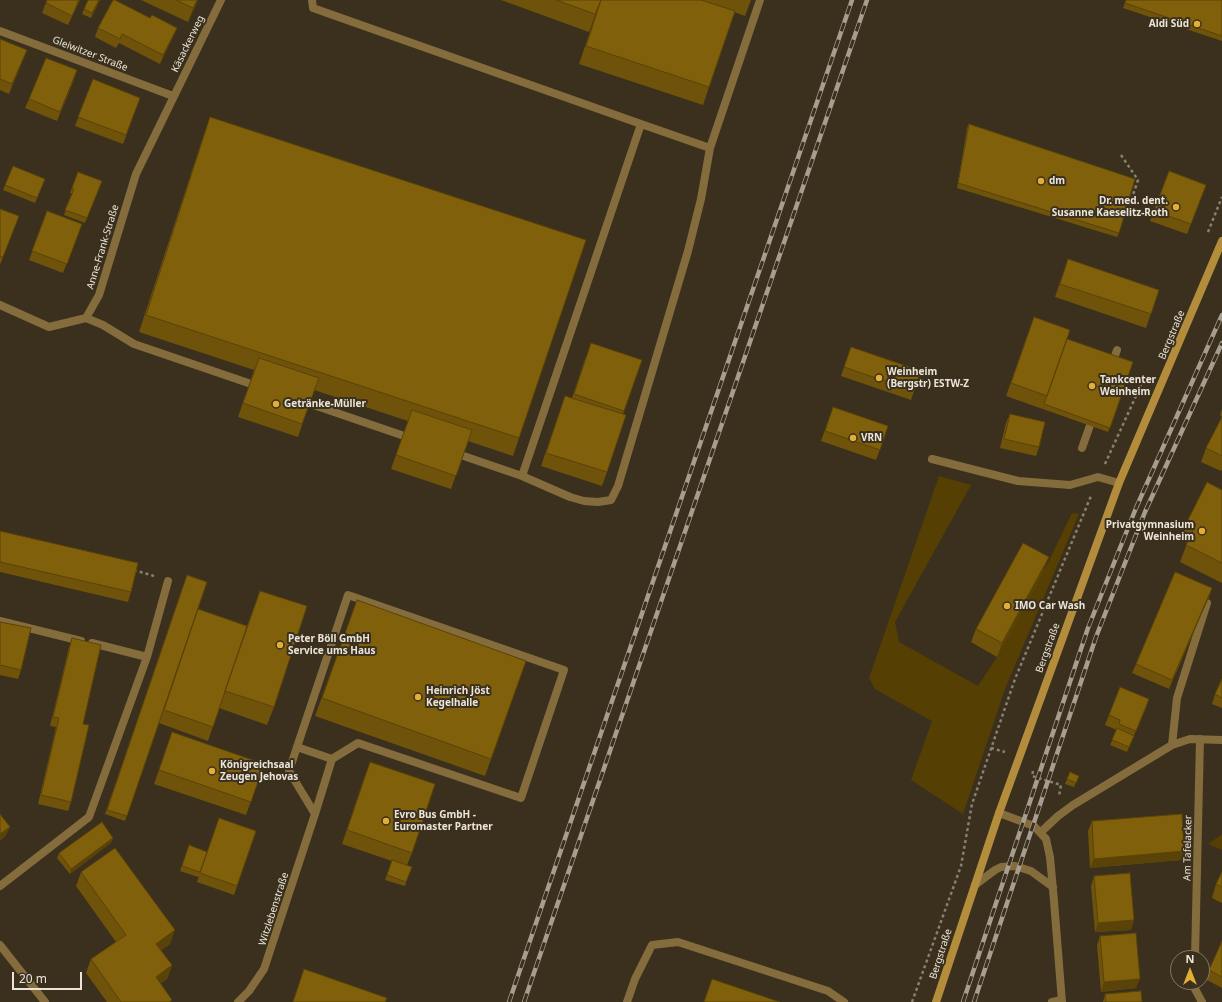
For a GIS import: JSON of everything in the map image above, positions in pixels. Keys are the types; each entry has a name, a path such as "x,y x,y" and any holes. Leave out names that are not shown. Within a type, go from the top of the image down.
{"main road":[{"name":"Bergstraße","path":"936,1002 999,813 1119,483 1222,241"}],"street":[{"name":"Käsackerweg","path":"173,96 221,0"},
{"path":"312,0 313,8 710,148"},
{"path":"440,448 522,476 570,497 584,501 598,502 611,500 618,486 688,251 701,199 710,148 760,0"},
{"name":"Gleiwitzer Straße","path":"0,31 173,96"},
{"name":"Anne-Frank-Straße","path":"86,318 99,296 136,174 173,96"},
{"path":"522,476 641,124"},
{"path":"0,306 49,327 86,318 103,325 134,344 268,390"},
{"path":"1110,371 1117,350"},
{"path":"291,397 425,443"},
{"path":"1082,448 1097,406"},
{"path":"932,459 1018,481 1070,485 1098,477 1119,483"},
{"path":"0,886 89,817 147,657 168,581"},
{"path":"297,747 332,759 358,743 521,798 564,670 348,595 297,747 289,771 315,814"},
{"path":"1172,745 1177,698 1208,603"},
{"path":"0,621 147,657"},
{"path":"1041,832 1065,811 1172,745 1190,739 1222,740"},
{"name":"Am Tafelacker","path":"1196,950 1200,739"},
{"name":"Witzlebenstraße","path":"238,1002 249,991 264,969 332,759"},
{"path":"999,813 1034,826 1041,832 1046,840 1050,856 1062,1001 1052,1002"},
{"path":"975,885 1001,867 1015,866 1031,871 1053,887"},
{"path":"627,1002 635,979 652,945 678,942 828,991 844,1002"},
{"path":"0,945 45,1002"},
{"path":"1196,990 1202,1002"}],"path":[{"path":"1121,155 1138,180 1128,210"},
{"path":"1206,236 1222,197"},
{"path":"912,1002 961,866 972,804 1015,679 1098,477 1142,385"},
{"path":"131,569 138,571"},
{"path":"991,748 1035,762 1032,776 1061,785 1059,796 1065,811"}],"shaded area":[{"path":"939,476 971,485 895,622 899,642 978,686 997,657 1044,571 1072,513 1079,514 1005,689 963,814 911,780 932,721 875,689 869,678"},
{"path":"1222,834 1222,850 1208,844"}],"building":[{"path":"47,0 79,0 72,16 46,3"},
{"path":"88,0 99,0 92,13 84,9"},
{"path":"113,0 150,18 152,15 177,28 163,55 122,34 120,39 98,28"},
{"path":"176,0 197,0 193,8"},
{"path":"556,0 601,0 595,14"},
{"path":"601,0 701,0 735,11 709,87 586,46"},
{"name":"Aldi Süd","path":"1126,0 1222,0 1222,36 1125,3"},
{"path":"0,39 27,50 12,84 0,79"},
{"path":"46,58 77,70 60,112 29,99"},
{"path":"93,79 140,98 126,135 78,117"},
{"path":"210,117 586,240 519,438 146,315"},
{"name":"dm","path":"969,124 1135,179 1119,233 958,183"},
{"path":"13,166 45,179 37,198 5,185"},
{"name":"Dr. med. dent. Susanne Kaeselitz-Roth","path":"1169,171 1206,185 1191,224 1154,211"},
{"path":"78,172 102,181 87,218 65,210 74,189 72,188"},
{"path":"0,209 19,216 3,257 0,256"},
{"path":"47,211 82,224 67,264 32,251"},
{"path":"1068,259 1159,290 1151,314 1060,284"},
{"path":"1034,317 1070,330 1047,396 1011,383"},
{"path":"1067,339 1133,362 1110,428 1044,404"},
{"path":"591,343 642,360 624,411 574,394"},
{"path":"851,347 921,371 914,391 844,367"},
{"name":"Getränke-Müller","path":"259,358 319,378 302,424 243,403"},
{"path":"565,396 626,415 607,472 546,453"},
{"path":"833,407 888,426 880,450 825,431"},
{"path":"412,410 472,430 456,476 396,455"},
{"path":"1010,414 1045,422 1039,447 1004,439"},
{"path":"1222,417 1222,456 1206,448"},
{"path":"1207,482 1222,490 1222,563 1186,545 1196,524 1188,520"},
{"path":"0,531 138,563 131,592 0,562"},
{"name":"IMO Car Wash","path":"1023,543 1049,557 1002,643 976,629"},
{"path":"1175,572 1212,588 1172,680 1136,664"},
{"path":"187,575 207,582 127,816 107,810"},
{"path":"260,591 307,606 274,707 225,691"},
{"name":"Heinrich Jöst Kegelhalle","path":"357,600 526,661 491,759 322,698"},
{"path":"198,609 247,626 213,727 164,710"},
{"path":"0,622 31,628 21,670 0,665"},
{"path":"72,638 101,645 83,724 89,725 71,802 41,795 59,718 53,717"},
{"path":"1222,679 1222,698 1215,694"},
{"path":"1120,687 1149,699 1136,731 1119,724 1120,720 1109,715"},
{"path":"1117,728 1134,736 1129,747 1112,740"},
{"path":"172,732 264,764 251,802 159,770"},
{"name":"Evro Bus GmbH - Euromaster Partner","path":"370,762 435,784 412,853 347,830"},
{"path":"1070,772 1079,776 1076,783 1067,779"},
{"path":"0,814 10,827 0,834"},
{"path":"1182,814 1184,851 1094,859 1092,821"},
{"path":"219,818 256,831 237,886 200,873"},
{"path":"102,822 113,838 71,869 59,853"},
{"path":"189,845 207,852 200,872 182,866"},
{"path":"115,848 175,930 156,944 172,965 156,977 172,1000 169,1002 121,1002 91,959 126,935 81,872"},
{"path":"392,860 412,867 406,882 387,875"},
{"path":"1222,872 1222,887 1216,884"},
{"path":"1130,873 1134,920 1098,923 1094,876"},
{"path":"1136,933 1140,979 1104,982 1100,936"},
{"path":"1222,941 1222,977 1210,971"},
{"path":"304,969 387,998 385,1002 293,1002"},
{"path":"712,979 780,1002 704,1002"},
{"path":"1141,991 1142,1002 1106,1002 1105,994"}],"railway":[{"path":"509,1002 852,0"},
{"path":"524,1002 867,0"},
{"path":"963,1002 1088,628 1136,508 1222,315"},
{"path":"974,1002 1096,637 1145,512 1222,343"}],"place":[{"name":"Aldi Süd","path":"1197,24"},
{"name":"dm","path":"1041,181"},
{"name":"Dr. med. dent. Susanne Kaeselitz-Roth","path":"1176,207"},
{"name":"Weinheim (Bergstr) ESTW-Z","path":"879,378"},
{"name":"Tankcenter Weinheim","path":"1092,386"},
{"name":"Getränke-Müller","path":"276,404"},
{"name":"VRN","path":"853,438"},
{"name":"Privatgymnasium Weinheim","path":"1202,531"},
{"name":"IMO Car Wash","path":"1007,606"},
{"name":"Peter Böll GmbH Service ums Haus","path":"280,645"},
{"name":"Heinrich Jöst Kegelhalle","path":"418,697"},
{"name":"Königreichsaal Zeugen Jehovas","path":"212,771"},
{"name":"Evro Bus GmbH - Euromaster Partner","path":"386,821"}]}
